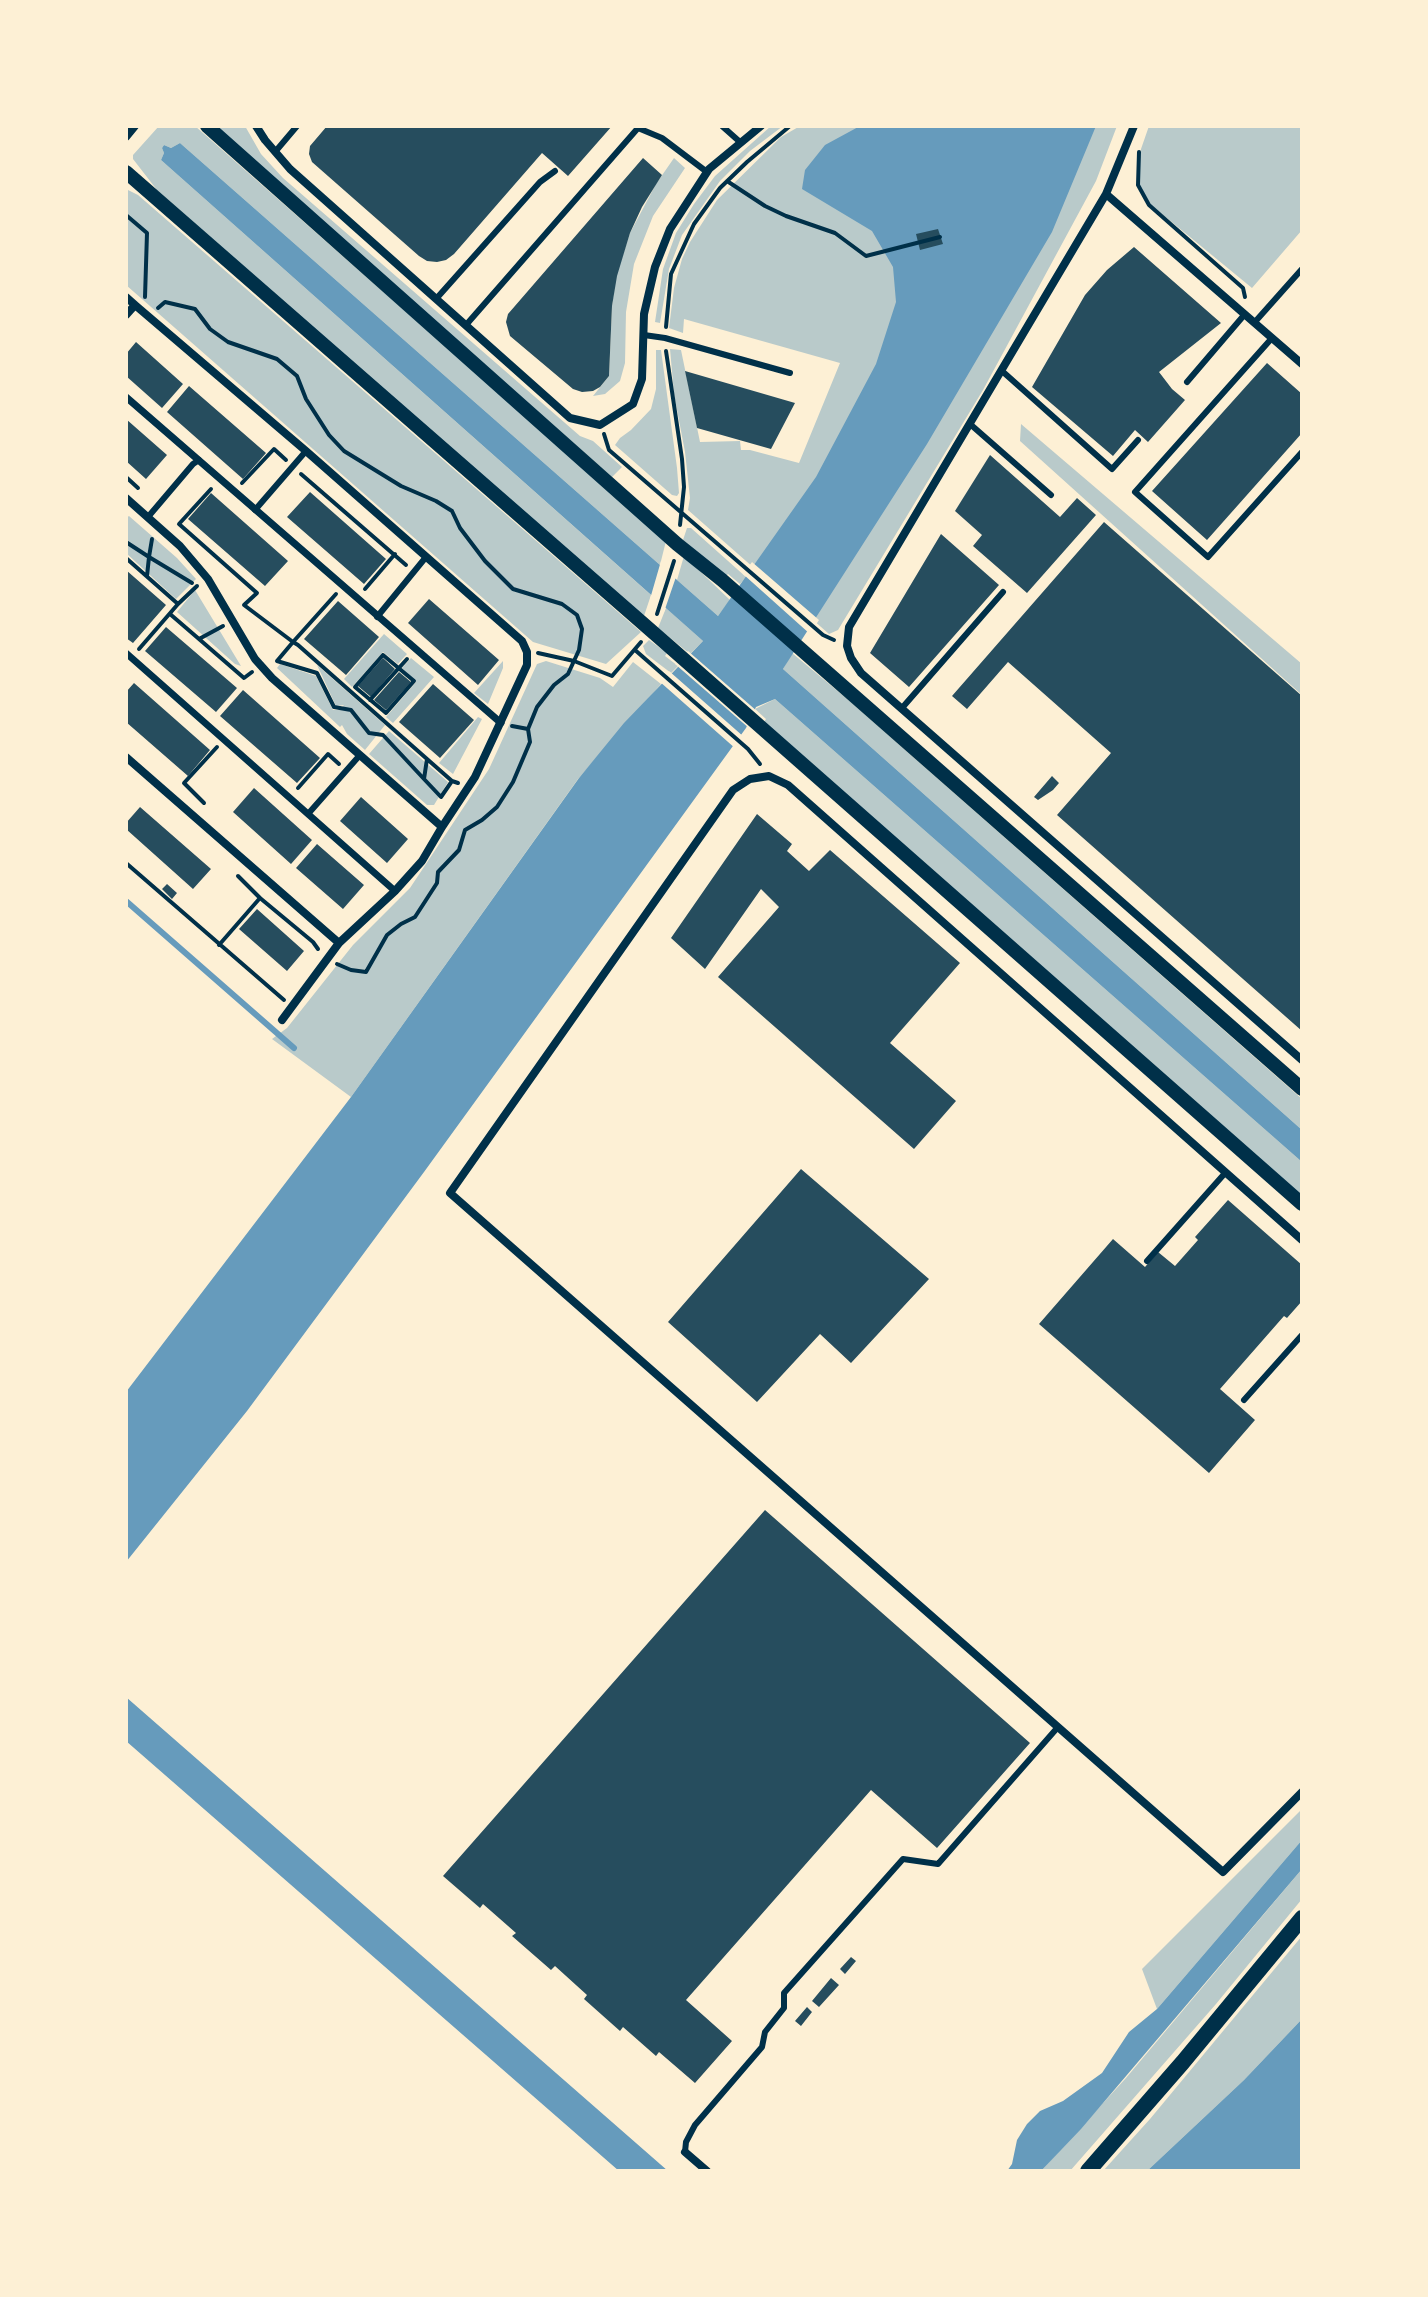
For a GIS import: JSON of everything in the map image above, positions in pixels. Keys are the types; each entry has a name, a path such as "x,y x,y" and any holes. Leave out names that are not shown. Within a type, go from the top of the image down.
{"main road":[{"path":"1088,2171 1302,1918"}],"street":[{"path":"126,137 135,126"},
{"path":"207,126 677,544 722,580 1302,1089"},
{"path":"260,128 290,169 570,418 600,425 633,404 642,379 644,314 655,267 670,229 707,172 761,126"},
{"path":"1134,126 1106,194 849,627 847,646 861,673 1302,1060"},
{"path":"126,172 651,628 1302,1204"},
{"path":"1106,194 1302,364"},
{"path":"126,297 522,641 527,652 527,665 501,723 467,788 422,861 339,943 282,1020"},
{"path":"126,315 135,305"},
{"path":"126,397 501,723"},
{"path":"126,498 180,546 208,579 255,659 272,678 442,827"},
{"path":"129,656 395,891"},
{"path":"126,757 339,943"},
{"path":"1302,1240 788,785 769,776 750,779 733,790 450,1193 1223,1872 1302,1792"},
{"path":"685,2152 707,2171"}],"lane":[{"path":"275,152 297,126"},
{"path":"722,126 740,142"},
{"path":"466,325 638,128 662,138 707,172"},
{"path":"436,299 540,182 555,171"},
{"path":"1187,382 1302,269"},
{"path":"644,335 790,373"},
{"path":"1272,338 1135,492 1208,557 1302,452"},
{"path":"1002,371 1112,469 1138,440"},
{"path":"970,424 1051,495"},
{"path":"255,510 306,451"},
{"path":"152,520 184,474 199,460"},
{"path":"377,617 426,557"},
{"path":"902,708 1003,592"},
{"path":"308,814 360,755"},
{"path":"1147,1261 1226,1172"},
{"path":"1244,1400 1302,1335"},
{"path":"685,2152 686,2142 695,2125 762,2047 765,2032 784,2008 784,1993 903,1859 938,1864 1058,1727"}],"path":[{"path":"681,513 684,487 682,459 671,398 665,338 671,274 694,224 727,181 790,126"},
{"path":"1143,140 1138,153 1141,194 1149,205 1243,288 1250,319"},
{"path":"727,181 765,206 835,233 866,256 940,237"},
{"path":"126,215 147,233 145,300 156,310 165,302 195,309 210,329 228,342 277,359 297,376 306,399 329,435 344,451 401,486 452,511 460,528 485,561 513,589 562,604 577,615 582,629 579,650 568,674 554,685 537,707 528,729"},
{"path":"135,305 145,300"},
{"path":"600,425 609,450 823,635"},
{"path":"235,492 274,449 414,572"},
{"path":"220,478 179,524 257,593 244,605 293,642 452,781 467,788"},
{"path":"147,576 152,520"},
{"path":"126,542 197,586"},
{"path":"527,652 574,661 612,676 651,628 663,600 677,550"},
{"path":"356,599 395,554"},
{"path":"126,558 178,604"},
{"path":"129,656 178,604 208,579"},
{"path":"343,587 277,661 317,673 334,707 351,710 369,733 383,735 441,797 452,781"},
{"path":"170,614 244,678 261,666"},
{"path":"199,639 233,620"},
{"path":"366,705 415,649"},
{"path":"635,650 748,749"},
{"path":"383,655 414,681 386,713 371,700 355,687 383,655"},
{"path":"204,803 184,783 224,740"},
{"path":"289,798 328,754 346,771"},
{"path":"424,779 427,759"},
{"path":"126,863 291,1007"},
{"path":"219,945 260,898 238,876"}],"shaded area":[{"path":"159,126 195,126 666,541 660,565 180,143 171,148 164,145 161,160 651,595 643,619 157,190 133,155"},
{"path":"214,126 245,126 261,154 283,178 580,436 593,441 622,467 612,477"},
{"path":"771,126 783,126 750,151 720,181 682,235 669,269 660,323 655,322 663,269 676,233 715,176"},
{"path":"800,126 1117,126 1096,181 983,390 838,630 829,634 688,510 690,498 685,452 674,394 670,349 681,350 700,442 740,441 741,450 799,463 840,363 684,319 683,333 669,328 674,288 682,259 717,200 781,137"},
{"path":"1149,126 1302,126 1302,230 1252,288 1151,205 1137,181 1141,149"},
{"path":"674,158 685,168 653,216 634,264 626,312 625,363 620,381 605,394 593,396 609,376 616,276 630,233"},
{"path":"126,189 138,195 641,632 606,664 533,642 126,285"},
{"path":"656,350 661,350 677,468 677,496 672,495 615,445 651,409 656,389"},
{"path":"1021,424 1302,664 1302,695 1020,441"},
{"path":"129,516 196,579 176,599 126,553 126,518"},
{"path":"687,528 691,528 746,577 740,584 728,574 725,577 683,540"},
{"path":"684,556 730,600 718,616 677,580"},
{"path":"195,590 241,666 177,612"},
{"path":"666,608 703,641 690,654 658,628"},
{"path":"384,634 407,654 398,664 383,652 352,687 344,679"},
{"path":"649,640 678,666 671,673 646,654 643,646"},
{"path":"792,653 1302,1099 1302,1130 783,669"},
{"path":"411,658 434,677 393,723 386,717 416,682 402,668"},
{"path":"503,661 503,668 488,704 474,693"},
{"path":"546,661 600,678 613,687 633,662 661,684 578,779 351,1097 272,1039 287,1028 353,945 410,888 489,769 537,664"},
{"path":"280,664 316,676 333,710 339,710 344,705 336,706 317,665 385,725 365,750 347,734 342,725 340,727 277,668"},
{"path":"775,699 1302,1162 1302,1196 764,722 766,719 755,709"},
{"path":"478,717 482,719 453,774 439,763"},
{"path":"389,731 448,782 434,805 427,805 369,754"},
{"path":"1302,1809 1302,1840 1157,2009 1142,1969"},
{"path":"1302,1869 1302,1899 1216,2004 1070,2171 1041,2171 1126,2078"},
{"path":"1302,1936 1302,2019 1244,2080 1147,2171 1103,2171 1150,2119"}],"water":[{"path":"860,126 1096,126 1052,232 927,444 783,669 1302,1130 1302,1162 775,699 756,707 746,728 424,1172 247,1411 126,1562 126,1392 351,1097 579,778 624,723 703,641 161,160 164,153 162,148 164,145 171,148 180,143 718,616 816,477 876,364 896,302 893,267 872,231 802,189 805,170 825,145"},
{"path":"126,1697 668,2171 619,2171 126,1741"},
{"path":"1302,1840 1302,1869 1081,2129 1041,2171 1007,2171 1012,2164 1017,2140 1027,2124 1040,2111 1063,2101 1102,2073 1129,2032 1157,2009"},
{"path":"1302,2019 1302,2171 1147,2171 1244,2080"}],"pier":[{"path":"661,561 677,574 664,612 650,599"},
{"path":"752,562 819,620 810,634 743,574"},
{"path":"688,651 758,712 750,729 675,664"},
{"path":"669,671 744,737 736,749 659,681"}],"building":[{"path":"327,126 612,126 568,176 542,153 454,254 437,262 419,256 312,162 310,146"},
{"path":"643,158 662,175 630,233 617,276 612,306 609,376 600,387 582,392 573,389 510,336 506,322 508,314"},
{"path":"938,229 943,244 920,250 916,234"},
{"path":"1134,247 1221,323 1159,372 1185,400 1148,442 1135,430 1113,456 1032,387 1085,295 1107,270"},
{"path":"136,342 183,384 162,408 126,376 126,354"},
{"path":"1267,363 1302,394 1302,433 1207,540 1152,491"},
{"path":"685,371 795,403 771,449 697,428"},
{"path":"189,386 266,453 243,479 167,412"},
{"path":"126,419 167,455 146,479 126,461"},
{"path":"990,455 1060,517 1077,498 1096,515 1027,593 973,546 982,535 955,511"},
{"path":"310,492 386,559 364,584 287,517"},
{"path":"211,493 288,561 265,586 188,519"},
{"path":"1104,522 1302,696 1302,1031 1057,815 1111,753 1008,662 967,709 952,696"},
{"path":"941,534 999,585 909,687 870,653"},
{"path":"126,570 166,605 133,643 126,638"},
{"path":"429,599 499,660 478,685 408,623"},
{"path":"338,601 379,637 346,675 304,639"},
{"path":"166,627 237,688 216,712 145,651"},
{"path":"383,658 395,669 371,697 358,686"},
{"path":"399,672 411,682 386,710 374,700"},
{"path":"134,683 210,750 188,776 126,722 126,692"},
{"path":"433,684 474,720 440,758 399,722"},
{"path":"243,690 320,758 297,783 220,716"},
{"path":"1052,776 1059,783 1038,800 1034,797"},
{"path":"254,788 312,840 291,864 233,812"},
{"path":"361,797 408,839 387,863 340,821"},
{"path":"140,807 211,869 193,889 126,829 126,823"},
{"path":"757,814 792,844 787,851 809,871 830,850 960,963 890,1043 956,1101 914,1149 718,977 779,907 761,889 705,969 671,938"},
{"path":"317,844 364,885 343,909 296,868"},
{"path":"167,884 177,893 172,899 162,889"},
{"path":"257,909 304,951 287,971 239,929"},
{"path":"801,1169 929,1279 851,1363 820,1334 757,1402 668,1322"},
{"path":"1228,1200 1302,1265 1302,1301 1287,1318 1284,1316 1220,1389 1255,1420 1209,1473 1039,1324 1113,1239 1145,1267 1158,1252 1175,1266 1198,1240 1195,1237"},
{"path":"765,1510 1030,1743 937,1848 871,1790 686,2000 732,2041 695,2083 659,2052 656,2056 623,2027 620,2031 584,1999 587,1995 555,1966 551,1970 512,1936 516,1933 483,1904 480,1908 443,1876"},
{"path":"851,1957 856,1961 845,1974 840,1969"},
{"path":"831,1978 839,1985 819,2007 812,2001"},
{"path":"807,2007 812,2012 801,2026 795,2021"}],"waterway":[{"path":"126,901 294,1048"}]}
